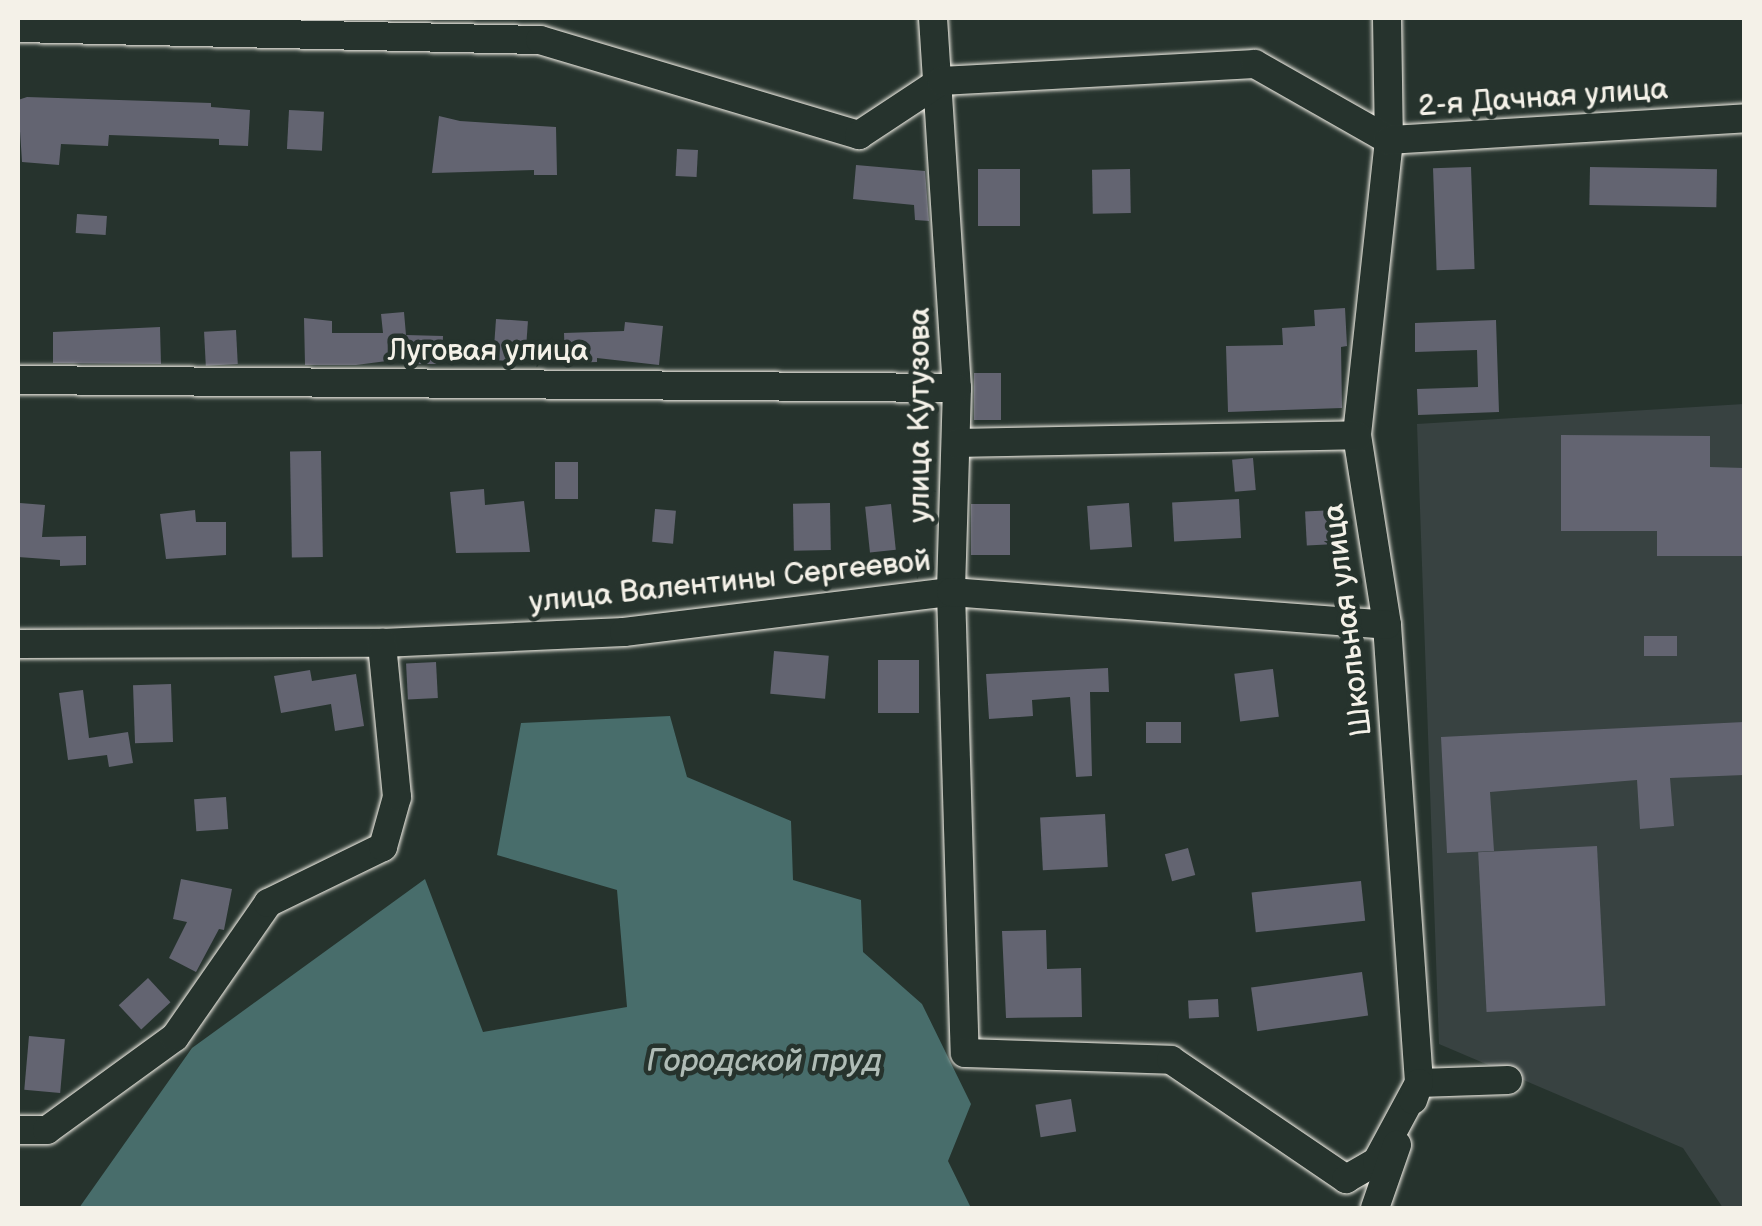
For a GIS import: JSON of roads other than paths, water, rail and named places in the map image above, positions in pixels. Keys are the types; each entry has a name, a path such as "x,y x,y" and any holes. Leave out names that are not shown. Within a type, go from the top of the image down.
{"street":[{"name":"улица Кутузова","path":"933,18 941,81 958,388 951,592 965,1053 1172,1060 1346,1179 1378,1161 1420,1083"},
{"name":"Школьная улица","path":"1375,1208 1420,1083 1388,626 1357,435 1389,140 1387,18"},
{"path":"18,28 540,40 859,135 941,81"},
{"name":"2-я Дачная улица","path":"941,81 1255,64 1389,140 1744,118"},
{"name":"Луговая улица","path":"18,380 958,388"},
{"path":"956,443 1357,435"},
{"name":"улица Валентины Сергеевой","path":"18,644 382,643 624,632 951,592 1388,626"},
{"path":"18,1130 47,1130 175,1036 268,903 383,846 397,797 382,643"},
{"path":"1420,1083 1508,1080"}],"water":[{"name":"Городской пруд","path":"670,716 687,777 791,821 793,880 861,900 863,952 922,1004 971,1104 948,1161 971,1208 79,1208 192,1048 425,879 483,1032 627,1007 617,890 497,855 521,723"}]}
